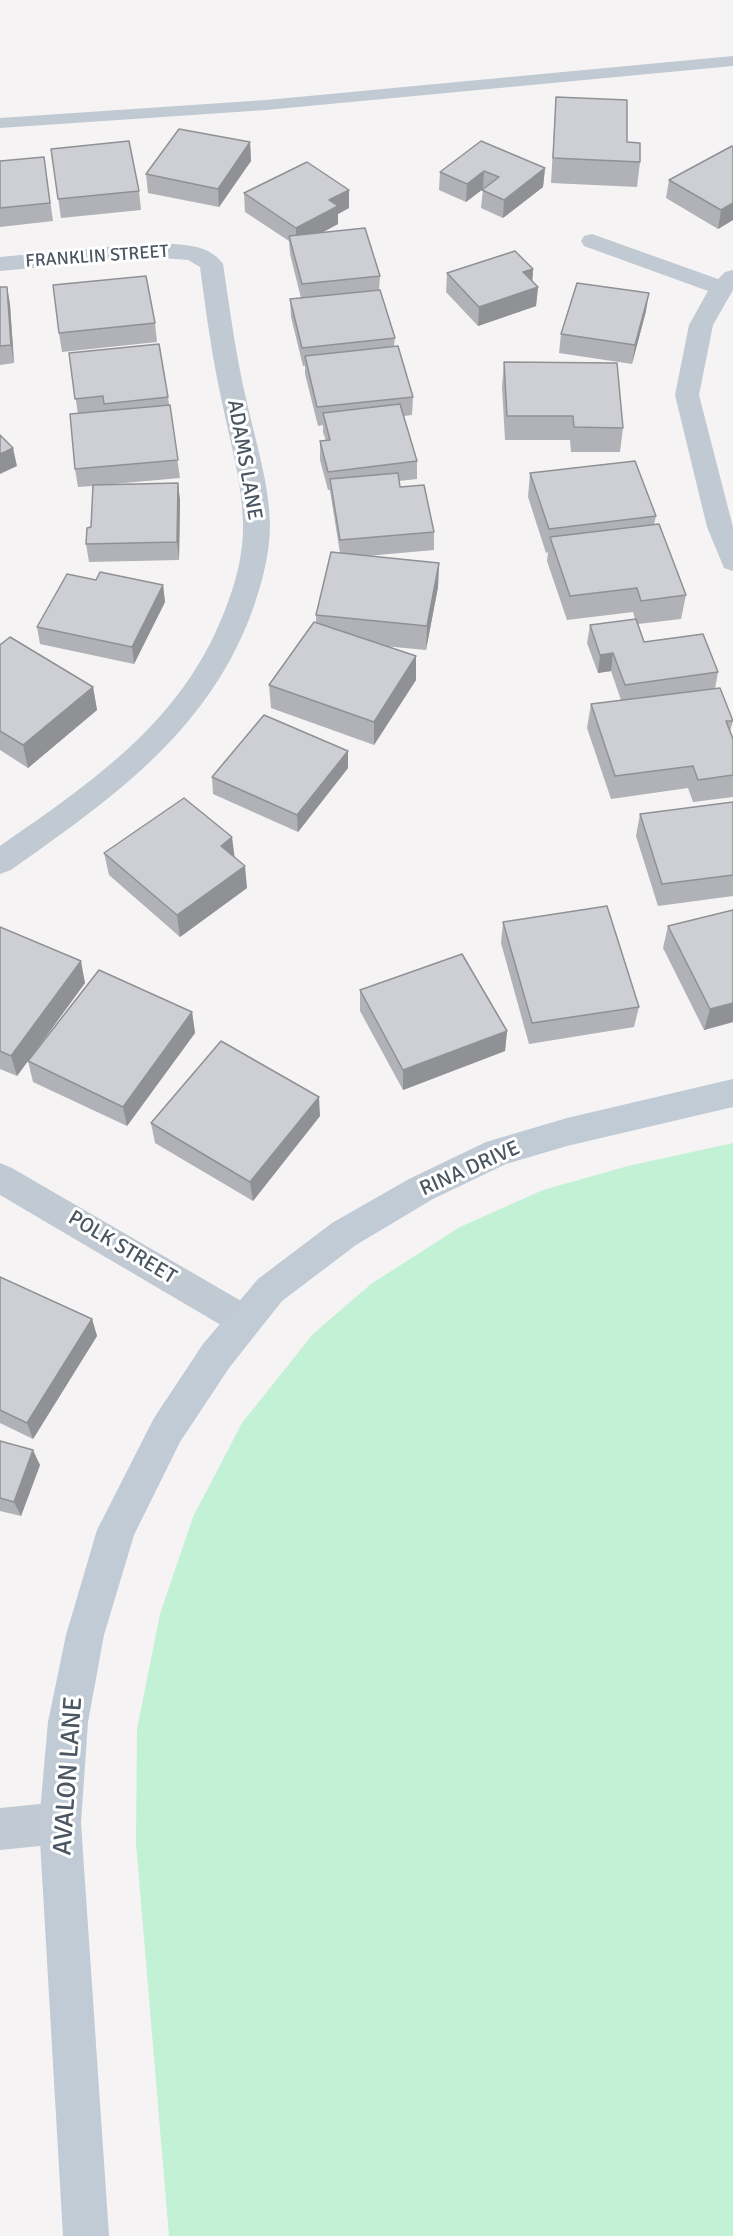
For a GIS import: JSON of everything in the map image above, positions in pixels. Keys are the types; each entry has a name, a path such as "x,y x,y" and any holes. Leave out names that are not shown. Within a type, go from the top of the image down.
{"street":[{"path":"592,240 727,282 701,325 687,395 720,527 733,562"},
{"name":"FRANKLIN STREET","path":"0,264 150,250 194,253"},
{"name":"ADAMS LANE","path":"0,861 94,796 142,755 185,710 216,664 235,624 250,576 257,540 255,503 221,341 211,264 194,253"},
{"name":"RINA DRIVE","path":"243,1320 270,1290 344,1234 422,1189 498,1152 567,1132 733,1093"},
{"name":"POLK STREET","path":"0,1178 243,1320"},
{"name":"AVALON LANE","path":"86,2236 60,1823 68,1722 85,1635 116,1530 167,1430 243,1320"},
{"path":"0,1829 60,1823"}],"lane":[{"path":"0,123 267,105 733,61"}],"green space":[{"path":"733,1143 733,2236 169,2236 136,1843 137,1729 160,1614 193,1517 242,1423 313,1334 371,1284 460,1227 543,1190 628,1166"}],"building":[{"path":"556,97 627,100 627,142 640,143 640,162 553,158"},
{"path":"179,129 250,142 218,189 146,174"},
{"path":"129,141 139,191 58,199 51,149"},
{"path":"481,141 545,168 504,200 482,190 499,177 484,171 467,184 440,172"},
{"path":"732,146 733,203 721,210 669,180"},
{"path":"44,157 50,203 0,208 0,161"},
{"path":"307,162 349,190 329,200 338,206 296,228 244,193"},
{"path":"365,228 380,276 302,284 289,236"},
{"path":"515,251 533,269 523,272 538,287 479,307 447,273"},
{"path":"146,276 155,323 59,333 53,285"},
{"path":"577,283 649,293 635,345 561,334"},
{"path":"0,287 7,287 11,345 0,346"},
{"path":"380,290 395,338 302,348 290,299"},
{"path":"159,344 168,397 104,404 103,396 75,399 69,353"},
{"path":"398,346 413,397 317,407 305,356"},
{"path":"504,362 617,363 623,428 574,427 573,416 507,416"},
{"path":"400,404 417,461 328,472 320,441 330,440 323,413"},
{"path":"170,405 178,460 75,469 70,414"},
{"path":"0,435 13,448 0,454"},
{"path":"635,461 656,516 549,529 530,473"},
{"path":"398,473 400,487 424,485 434,532 340,540 330,479"},
{"path":"178,483 177,542 86,544 87,528 91,527 93,485"},
{"path":"659,524 686,595 641,601 637,588 570,596 550,537"},
{"path":"331,552 439,563 427,626 316,615"},
{"path":"100,572 163,585 132,647 37,627 67,574 96,580"},
{"path":"636,619 644,642 703,634 718,672 625,685 613,653 600,655 590,625"},
{"path":"314,622 416,656 374,722 269,685"},
{"path":"10,637 93,687 23,745 0,731 0,645"},
{"path":"720,688 733,721 726,721 733,739 733,775 698,780 693,766 615,776 591,704"},
{"path":"264,715 348,751 297,815 212,777"},
{"path":"184,798 232,837 221,846 245,866 177,915 104,853"},
{"path":"733,802 733,875 662,884 640,814"},
{"path":"607,906 639,1007 532,1023 503,922"},
{"path":"733,910 733,1003 710,1009 668,926"},
{"path":"0,927 81,961 11,1056 0,1051"},
{"path":"462,954 507,1031 403,1070 360,990"},
{"path":"99,970 192,1012 123,1107 28,1061"},
{"path":"221,1041 319,1097 250,1182 151,1123"},
{"path":"0,1277 92,1319 27,1423 0,1410"},
{"path":"0,1441 33,1450 14,1502 0,1498"}]}
